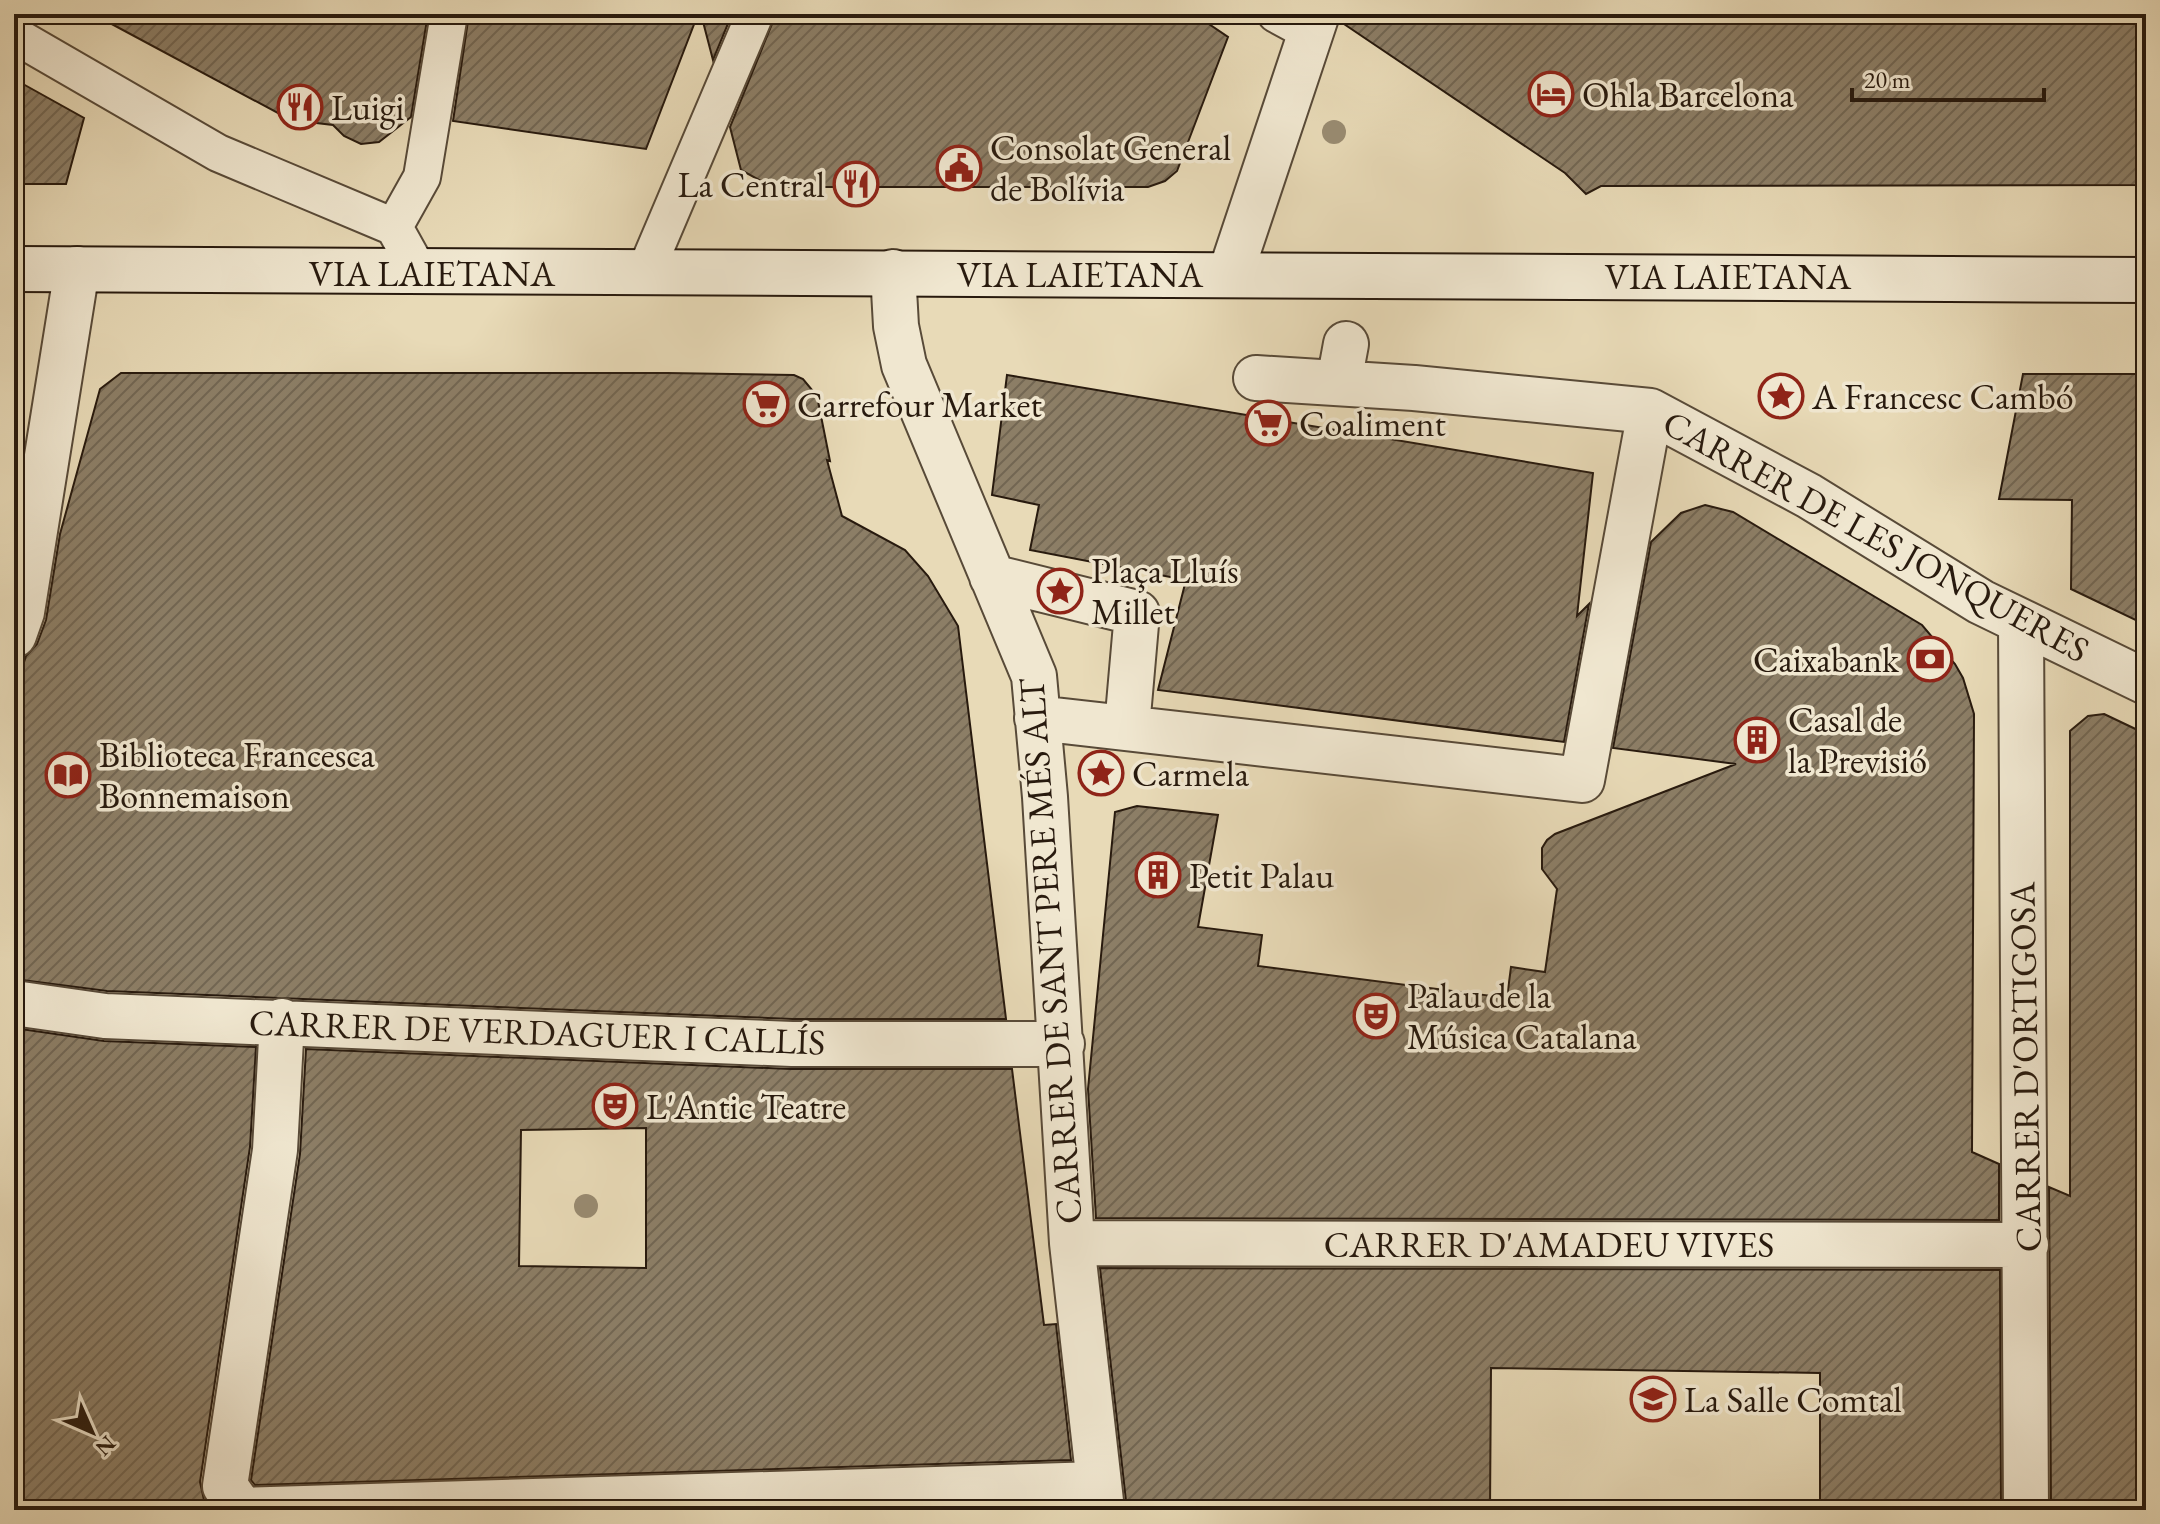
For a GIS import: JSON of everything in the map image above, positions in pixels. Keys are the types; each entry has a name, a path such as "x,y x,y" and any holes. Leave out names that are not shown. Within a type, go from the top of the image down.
{"street":[{"path":"1230,275 1301,20"},
{"name":"VIA LAIETANA","path":"14,269 644,275 893,272 2146,280"},
{"path":"14,635 22,612 77,269"},
{"name":"CARRER DE SANT PERE MÉS ALT","path":"893,272 896,326 904,365 1034,676 1062,1044 1072,1243 1100,1497"},
{"path":"1037,718 1582,780 1650,411 1343,363 1256,378"},
{"name":"CARRER DE LES JONQUERES","path":"1650,411 1774,476 2021,624 2146,682"},
{"path":"992,577 1137,613 1127,727"},
{"name":"CARRER D'ORTIGOSA","path":"2021,624 2026,1510"},
{"name":"CARRER DE VERDAGUER I CALLÍS","path":"14,1003 105,1016 792,1044 1062,1044"},
{"path":"282,1021 275,1150 225,1486 240,1510 1100,1497"},
{"name":"CARRER D'AMADEU VIVES","path":"1072,1243 2026,1245"}],"lane":[{"path":"394,227 422,177 449,14"},
{"path":"644,275 755,14"},
{"path":"14,35 218,153 394,227 419,272"}],"building":[{"path":"93,14 428,14 411,117 379,142 361,144 344,136 333,125 291,120"},
{"path":"469,14 698,14 646,149 453,121"},
{"path":"701,14 732,14 713,60"},
{"path":"776,14 1194,14 1228,37 1177,171 1165,181 1148,187 772,187 741,170 730,127"},
{"path":"1341,14 2146,14 2146,185 1601,186 1586,194 1565,173 1341,22"},
{"path":"14,79 84,118 66,184 14,184"},
{"path":"121,373 668,373 794,375 803,379 817,396 830,461 827,460 842,516 905,550 928,576 958,626 1006,1019 792,1019 107,991 14,979 14,693 26,656 37,644 46,620 60,534 100,389"},
{"path":"2023,374 2146,374 2146,625 2071,589 2072,500 1999,499"},
{"path":"1007,375 1593,473 1577,616 1589,604 1564,742 1158,690 1186,580 1030,550 1039,505 992,495"},
{"path":"1705,505 1733,512 1922,625 1963,678 1974,714 1972,1152 1999,1164 1999,1220 1096,1218 1088,1089 1115,812 1137,806 1218,815 1198,927 1262,935 1258,966 1507,998 1511,967 1545,972 1557,889 1542,869 1542,848 1547,840 1555,834 1736,764 1613,748 1651,542 1681,513"},
{"path":"2104,714 2146,734 2146,1510 2051,1510 2049,1187 2070,1196 2070,731 2088,716"},
{"path":"14,1028 104,1041 256,1047 250,1147 200,1482 204,1500 14,1505"},
{"path":"306,1049 791,1069 1012,1069 1044,1325 1056,1324 1071,1460 255,1485 251,1480 300,1154","holes":["646,1128 646,1268 519,1266 521,1130"]},
{"path":"1100,1268 2000,1270 2001,1510 1820,1510 1820,1373 1491,1368 1490,1510 1127,1510"}],"place":[{"name":"Ohla Barcelona","path":"1551,94"},
{"name":"Luigi","path":"300,107"},
{"name":"Consolat General de Bolívia","path":"959,168"},
{"name":"La Central","path":"856,184"},
{"name":"A Francesc Cambó","path":"1781,396"},
{"name":"Carrefour Market","path":"766,404"},
{"name":"Coaliment","path":"1268,423"},
{"name":"Plaça Lluís Millet","path":"1060,591"},
{"name":"Caixabank","path":"1930,659"},
{"name":"Casal de la Previsió","path":"1757,740"},
{"name":"Carmela","path":"1101,773"},
{"name":"Biblioteca Francesca Bonnemaison","path":"68,775"},
{"name":"Petit Palau","path":"1158,875"},
{"name":"Palau de la Música Catalana","path":"1376,1016"},
{"name":"L'Antic Teatre","path":"615,1106"},
{"name":"La Salle Comtal","path":"1653,1399"}]}
